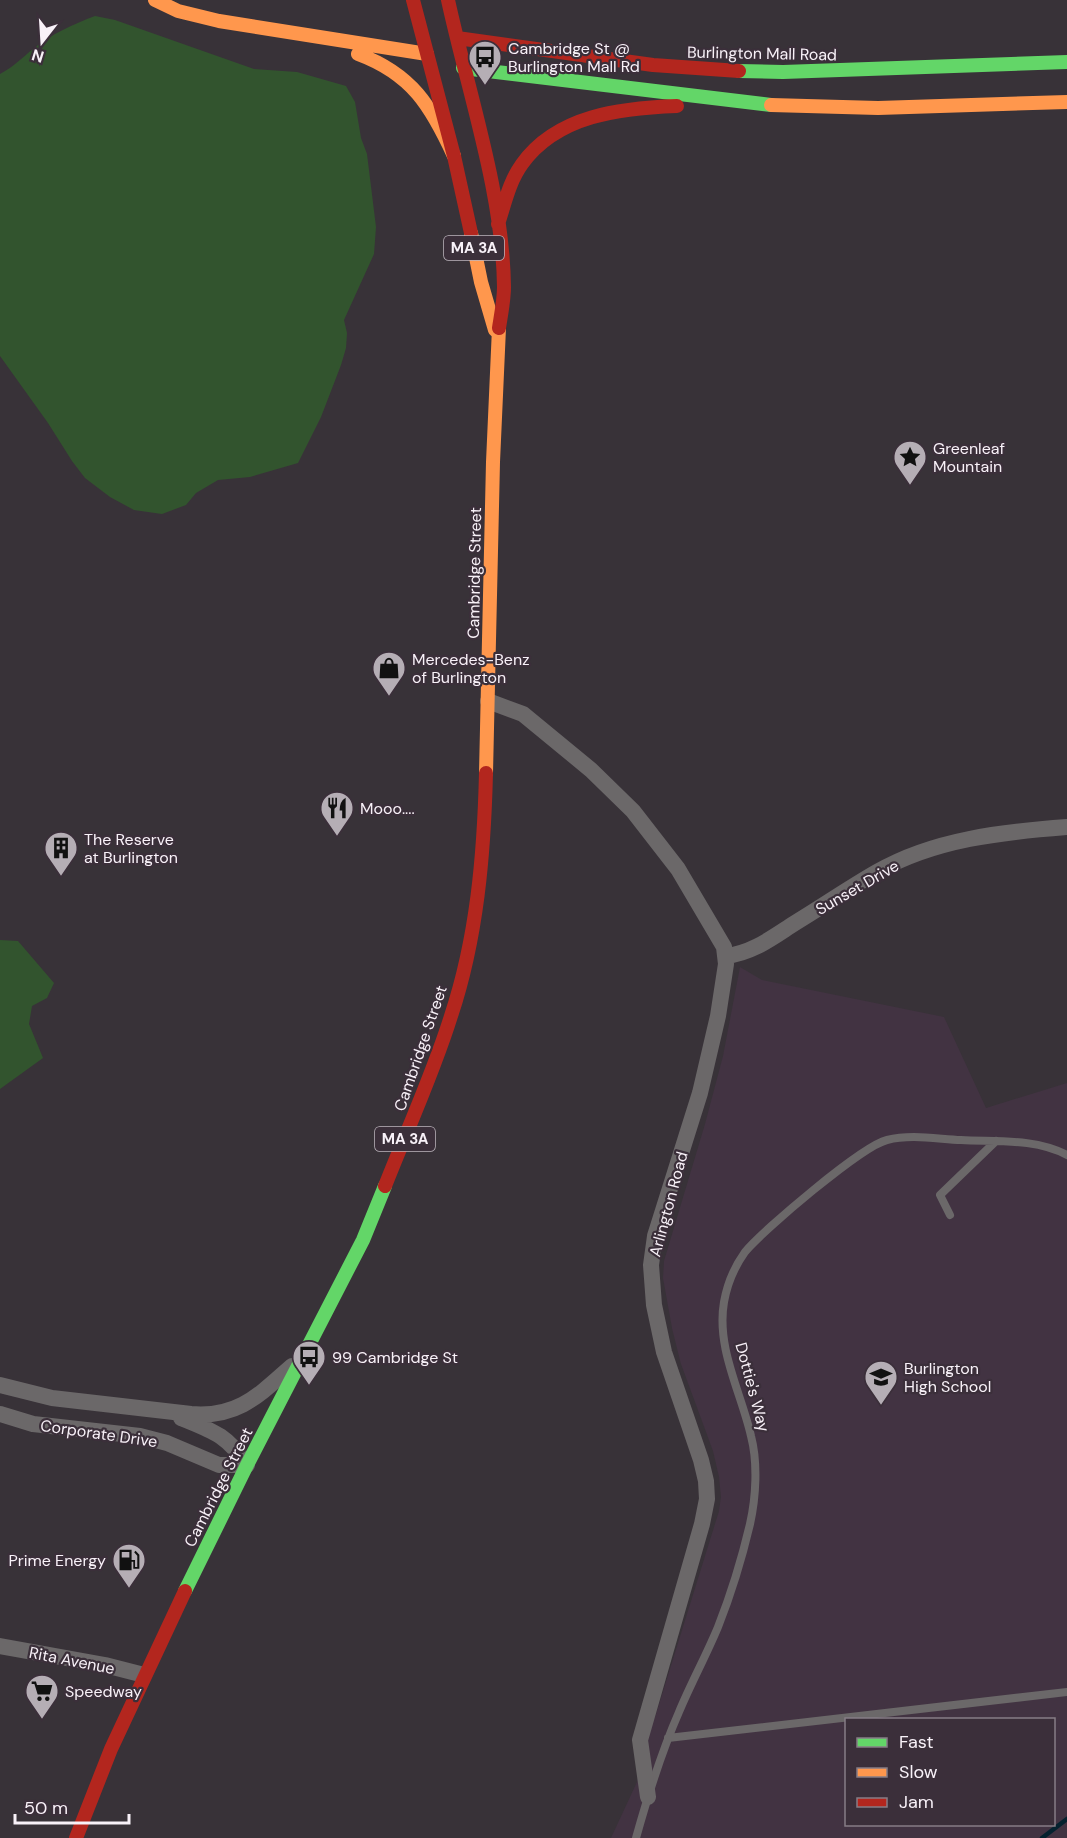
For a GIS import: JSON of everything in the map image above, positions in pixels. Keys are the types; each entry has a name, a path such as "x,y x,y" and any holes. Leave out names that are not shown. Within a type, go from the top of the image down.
{"main road":[{"path":"155,0 194,16 262,28 442,46 463,68 765,105"},
{"name":"Cambridge Street","path":"76,1838 111,1749 144,1676 247,1465 354,1260 417,1109 452,1015 468,954 485,820 498,340 504,288 498,224 489,168 463,68 442,46 414,0"},
{"name":"Cambridge Street","path":"448,0 442,46 454,156 481,282 498,340"},
{"path":"262,28 369,57 388,66 404,77 433,113 454,156"},
{"name":"Burlington Mall Road","path":"442,46 738,71 783,72 1067,62"},
{"path":"498,224 510,187 526,159 549,137 571,123 627,109 765,105 857,108 1067,102"}],"street":[{"name":"Arlington Road","path":"488,701 523,714 591,770 648,827 678,869 721,941 726,956 723,988 700,1093 656,1236 651,1265 652,1291 662,1342 701,1461 707,1499 704,1517 640,1740 648,1797"},
{"name":"Sunset Drive","path":"726,956 738,955 762,945 876,872 912,856 972,838 1067,827"},
{"name":"Corporate Drive","path":"0,1385 52,1398 201,1414 226,1412 257,1397 304,1356"},
{"name":"Corporate Drive","path":"138,1407 174,1415 223,1437 237,1450 247,1465"},
{"name":"Corporate Drive","path":"0,1414 33,1424 140,1436 167,1443 219,1465 247,1465"},
{"name":"Rita Avenue","path":"0,1646 105,1665 144,1676"}],"lane":[{"name":"Dottie's Way","path":"636,1838 668,1738 718,1628 745,1545 752,1509 754,1470 752,1437 727,1354 722,1325 728,1289 745,1253 777,1221 862,1152 879,1142 900,1138 1016,1142 1045,1147 1067,1155"},
{"path":"950,1215 940,1195 996,1141"},
{"path":"668,1738 1067,1692"}],"shaded area":[{"name":"Burlington High School","path":"740,967 762,980 944,1017 986,1108 1067,1083 1067,1838 611,1838 637,1782 641,1752 656,1714 719,1511 721,1497 713,1451 681,1364 663,1278 664,1261 723,1056"}],"green space":[{"path":"95,16 115,20 254,69 297,72 346,86 355,102 361,138 367,154 376,227 374,254 344,320 347,333 346,348 341,365 321,417 298,463 250,477 218,480 196,493 186,505 162,514 134,510 110,497 85,478 0,356 0,74 47,39"},
{"path":"0,940 18,941 54,983 47,998 32,1006 29,1024 43,1058 0,1089"}],"waterway":[{"path":"1042,1838 1067,1819"}],"traffic: fast":[{"path":"739,71 783,72 1067,62"},
{"path":"463,68 771,105"},
{"path":"185,1591 363,1240 385,1186"}],"traffic: slow":[{"path":"155,0 178,11 219,21 427,54"},
{"path":"358,54 393,71 418,94 437,122 454,156"},
{"path":"771,105 878,108 1067,102"},
{"path":"471,233 481,282 495,330"},
{"path":"486,773 493,462 499,328"}],"traffic: jam":[{"path":"413,0 454,156 471,233"},
{"path":"448,0 498,215 504,287 499,328"},
{"path":"457,38 653,65 739,71"},
{"path":"498,224 508,193 522,164 536,148 553,135 592,117 613,112 677,106"},
{"path":"385,1186 420,1102 460,987 478,896 486,773"},
{"path":"76,1838 111,1749 185,1591"}],"place":[{"name":"Cambridge St @ Burlington Mall Rd","path":"485,86"},
{"name":"Greenleaf Mountain","path":"910,486"},
{"name":"Mercedes-Benz of Burlington","path":"389,697"},
{"name":"Mooo....","path":"337,837"},
{"name":"The Reserve at Burlington","path":"61,877"},
{"name":"99 Cambridge St","path":"309,1386"},
{"name":"Burlington High School","path":"881,1406"},
{"name":"Prime Energy","path":"129,1589"},
{"name":"Speedway","path":"42,1720"}]}
